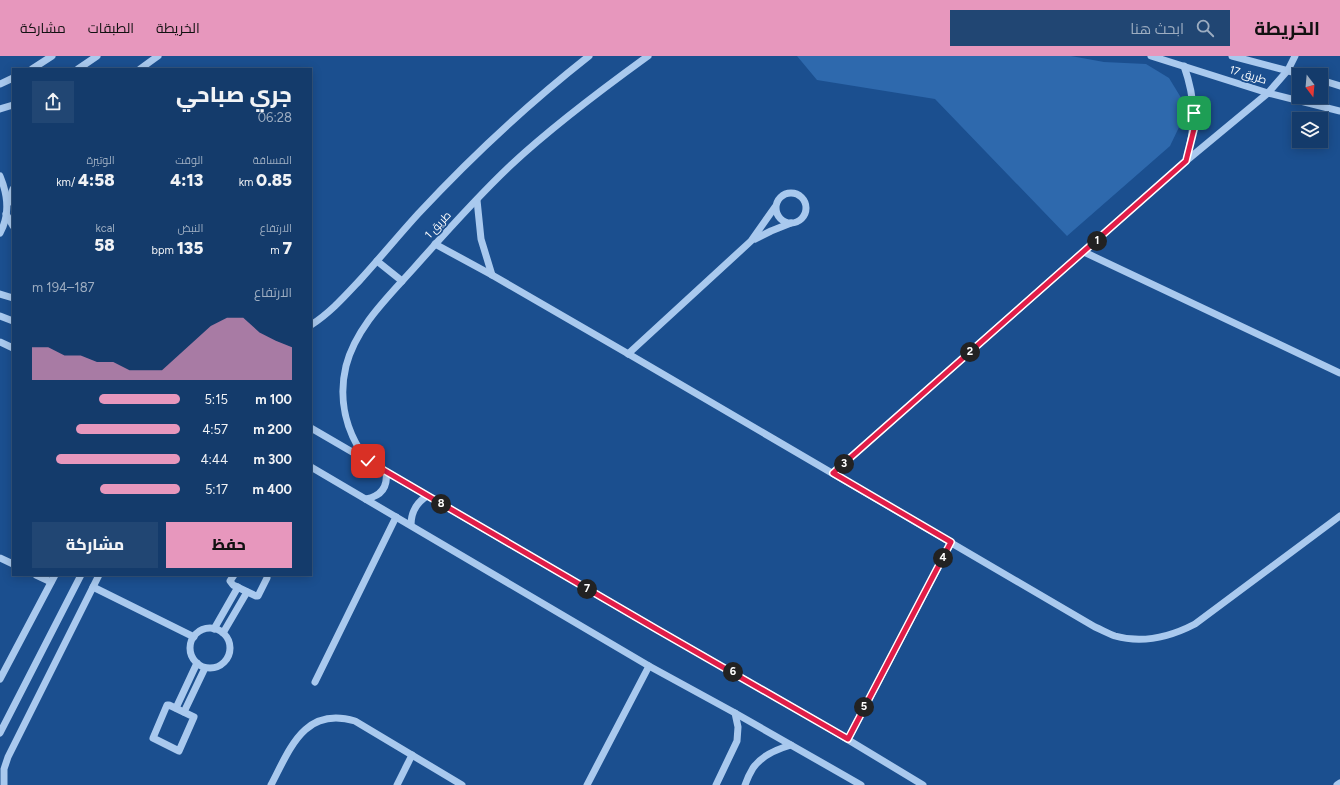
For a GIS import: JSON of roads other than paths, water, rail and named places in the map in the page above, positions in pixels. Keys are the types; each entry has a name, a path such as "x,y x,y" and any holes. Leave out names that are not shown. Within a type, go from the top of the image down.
{"street":[{"path":"34,68 52,56"},
{"path":"79,68 84,56"},
{"path":"79,68 97,56"},
{"path":"141,68 158,56"},
{"name":"طريق 1","path":"312,324 341,300 418,214 462,169 536,99 589,56"},
{"name":"طريق 1","path":"368,461 356,443 346,418 343,402 343,386 346,367 352,348 373,315 435,244 511,165 547,133 648,56"},
{"name":"طريق 17","path":"1151,56 1268,93 1340,111"},
{"name":"طريق 17","path":"1232,56 1292,71"},
{"path":"833,473 1186,161 1268,93 1288,70 1295,56"},
{"path":"1184,66 1189,81 1194,113 1194,129 1186,161"},
{"path":"0,84 12,78"},
{"path":"1328,82 1340,86"},
{"path":"0,109 12,105"},
{"path":"0,176 7,204"},
{"path":"0,233 6,214 7,204 12,192"},
{"path":"628,354 751,241 782,195 788,192 794,192 804,199 806,204 804,216 796,222 771,231 751,241"},
{"path":"477,200 481,239 492,275"},
{"path":"775,207 776,213 780,219 785,222 792,223"},
{"path":"6,214 12,224"},
{"path":"435,244 492,275 1095,627 1115,636 1136,640 1158,638 1179,632 1195,624 1340,516"},
{"path":"1084,252 1340,373"},
{"path":"377,261 402,281"},
{"path":"0,294 12,298"},
{"path":"0,316 12,321"},
{"path":"0,342 12,348"},
{"path":"312,429 848,739 914,782 923,785"},
{"path":"312,468 649,666 861,785"},
{"path":"366,499 380,494 385,487 387,480 386,472"},
{"path":"411,525 411,518 416,505 427,496"},
{"path":"315,682 396,516"},
{"path":"848,739 951,542"},
{"path":"0,558 12,564"},
{"path":"0,679 53,578 42,576"},
{"path":"0,733 80,576"},
{"path":"4,785 4,769 8,757 99,576"},
{"path":"234,576 231,583 255,596 258,596 267,576"},
{"path":"94,587 194,637"},
{"path":"214,629 238,587"},
{"path":"223,633 246,592"},
{"path":"214,629 223,633 228,639 230,644 229,656 217,667 205,668 193,659 190,648 194,637 203,630 214,629"},
{"path":"176,708 197,663"},
{"path":"587,785 649,666"},
{"path":"184,712 205,668"},
{"path":"169,705 184,712 194,716 194,719 180,750 177,751 152,737 166,706 169,705"},
{"path":"716,785 736,741 738,727 735,713"},
{"path":"271,785 299,735 307,728 325,719 335,718 345,718 355,721 462,785"},
{"path":"745,785 753,767 764,757 777,749 791,745"},
{"path":"397,785 412,755"}]}
